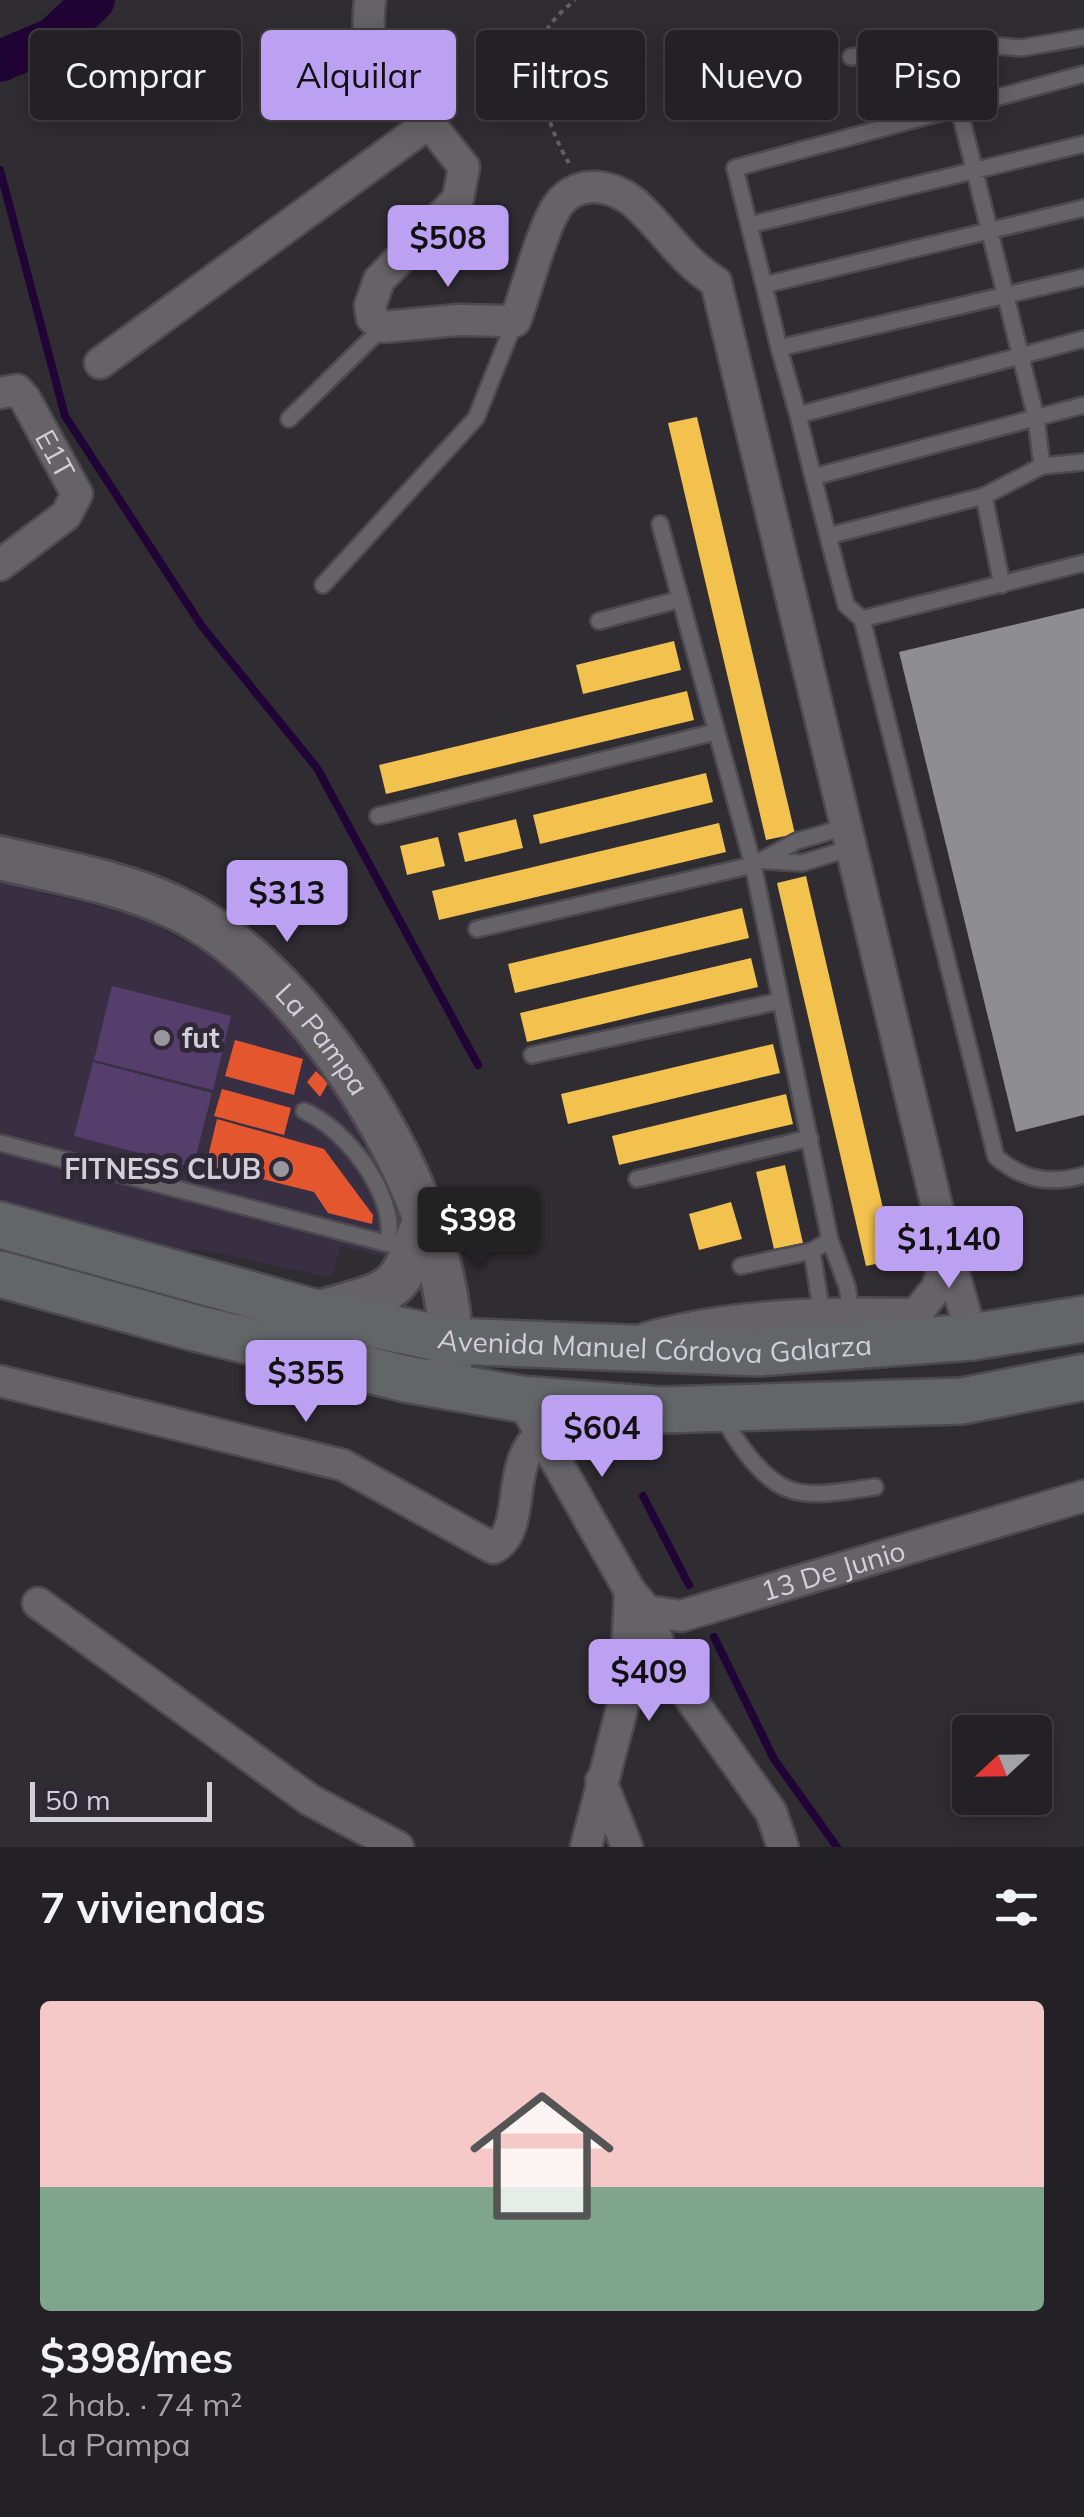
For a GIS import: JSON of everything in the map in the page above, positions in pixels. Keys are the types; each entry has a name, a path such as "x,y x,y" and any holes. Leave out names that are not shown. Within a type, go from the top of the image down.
{"main road":[{"name":"Avenida Manuel Córdova Galarza","path":"0,1225 317,1312 453,1341 759,1353 1084,1319"},
{"path":"131,1310 142,1263"},
{"name":"Avenida Manuel Córdova Galarza","path":"0,1274 448,1387 531,1417 962,1401 1084,1377"}],"street":[{"path":"370,0 366,28 372,63 397,96 429,122 464,166 458,199 379,280 370,306 372,318 383,327 458,320 515,321 558,206 584,188 603,187 637,205 677,253 716,282 948,1253 971,1331"},
{"path":"100,364 429,122"},
{"name":"E1T","path":"0,393 16,390 26,399 78,494 66,515 0,565"},
{"name":"La Pampa","path":"0,858 103,883 178,908 291,996 361,1091 368,1141 409,1236 452,1317 448,1387"},
{"path":"317,1312 388,1291 406,1274 409,1236"},
{"path":"916,1314 937,1288 948,1253"},
{"path":"606,1350 690,1326 837,1314 916,1314 971,1331"},
{"path":"0,1380 342,1466 493,1548 510,1534 531,1417"},
{"path":"531,1417 638,1601 666,1664 771,1812 783,1847"},
{"name":"13 De Junio","path":"638,1601 680,1616 1084,1496"},
{"path":"586,1847 600,1780 625,1697 638,1601"},
{"path":"38,1602 310,1800 398,1847"},
{"path":"600,1780 627,1847"}],"lane":[{"path":"851,57 955,42 1021,48 1084,37"},
{"path":"997,98 1084,74"},
{"path":"915,120 735,168 846,605 862,619 996,1157 1016,1173 1043,1181 1084,1175"},
{"path":"963,120 1036,418 1042,466"},
{"path":"749,224 1084,144"},
{"path":"764,286 1084,208"},
{"path":"780,348 1084,277"},
{"path":"323,585 476,418 515,321"},
{"path":"289,419 383,327"},
{"path":"798,415 1084,340"},
{"path":"813,477 1084,405"},
{"path":"828,536 984,496 1042,466 1084,462"},
{"path":"984,496 1002,585"},
{"path":"660,524 715,732 760,863 780,1001 830,1240 847,1286 837,1314"},
{"path":"862,619 1084,563"},
{"path":"598,621 680,599"},
{"path":"378,816 715,732"},
{"path":"477,929 760,863 802,862 848,838"},
{"path":"532,1055 780,1001"},
{"path":"304,1111 368,1141"},
{"path":"637,1178 810,1138"},
{"path":"0,1143 332,1232 409,1236"},
{"path":"741,1266 812,1251 830,1240"},
{"path":"812,1251 837,1314"},
{"path":"720,1409 760,1468 787,1489 811,1493 875,1487"}],"path":[{"path":"575,0 544,36 541,68 554,134 584,188"}],"shaded area":[{"path":"0,882 145,919 212,957 282,1016 303,1050 334,1083 363,1135 362,1146 369,1147 402,1226 396,1260 341,1246 331,1278 205,1250 151,1251 0,1212"},
{"name":"fut","path":"112,986 231,1016 213,1090 94,1060"},
{"name":"fut","path":"93,1062 212,1093 193,1167 74,1136"}],"building: Viviendas":[{"path":"697,417 795,834 766,840 668,423"},
{"path":"674,641 681,670 583,694 576,665"},
{"path":"687,691 694,720 386,794 379,765"},
{"path":"706,773 713,802 540,844 533,815"},
{"path":"516,819 523,848 465,862 458,833"},
{"path":"719,823 726,852 439,920 432,891"},
{"path":"438,837 445,866 407,875 400,846"},
{"path":"806,876 895,1260 866,1266 777,883"},
{"path":"742,908 749,938 515,993 508,964"},
{"path":"751,958 758,987 527,1042 520,1013"},
{"path":"773,1044 780,1073 568,1124 561,1094"},
{"path":"786,1094 793,1124 619,1165 612,1136"},
{"path":"785,1165 803,1243 774,1249 756,1172"},
{"path":"731,1202 742,1239 699,1250 689,1214"}],"building: Comercios":[{"path":"235,1040 303,1059 294,1095 225,1076"},
{"path":"316,1071 328,1083 320,1097 307,1082"},
{"path":"222,1089 291,1108 284,1135 214,1116"},
{"name":"FITNESS CLUB","path":"217,1119 324,1149 373,1215 372,1224 328,1213 314,1192 206,1165"}],"building: Industria":[{"path":"1084,608 1084,1115 1016,1132 899,652"}],"waterway":[{"path":"0,61 54,38 94,0"},
{"path":"0,170 65,416 201,625 317,768 478,1065"},
{"path":"643,1496 689,1585"},
{"path":"714,1637 774,1759 837,1847"}],"place":[{"name":"fut","path":"162,1038"},
{"name":"FITNESS CLUB","path":"281,1169"}]}
